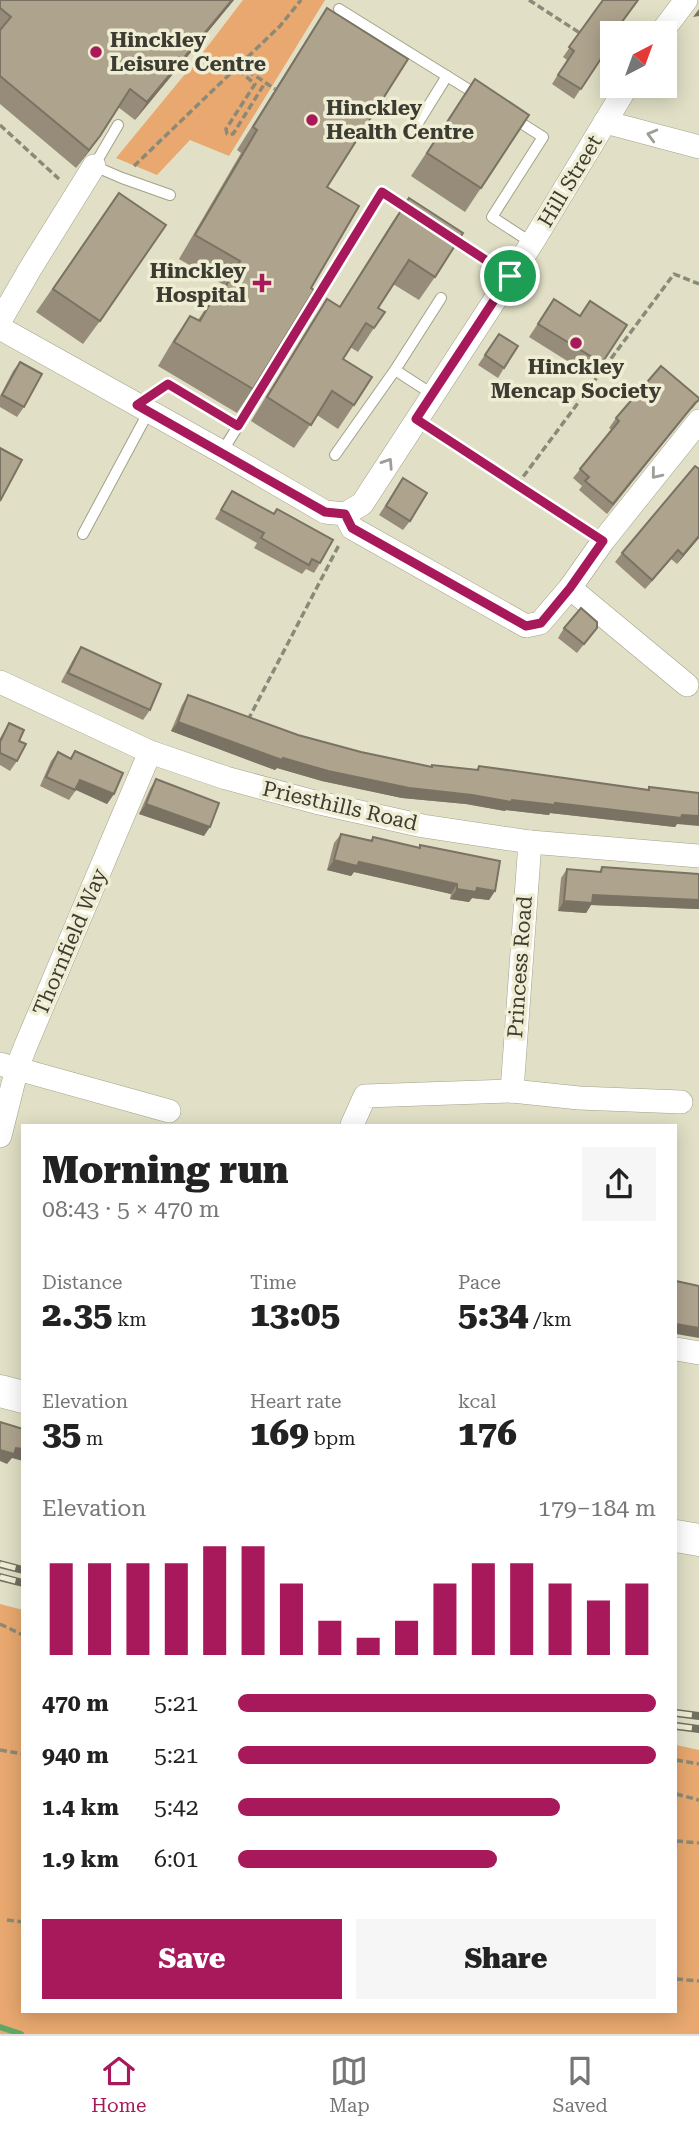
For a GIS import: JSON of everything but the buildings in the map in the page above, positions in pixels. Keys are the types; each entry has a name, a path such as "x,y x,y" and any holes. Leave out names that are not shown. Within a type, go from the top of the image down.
{"main road":[{"path":"0,1391 21,1396"},
{"path":"677,1536 699,1540"}],"street":[{"path":"670,21 686,0"},
{"name":"Hill Street","path":"348,521 362,504 532,243 620,98"},
{"path":"605,122 699,147"},
{"path":"94,166 76,193 2,333 143,408 325,512 348,521 526,626 541,623 603,541 696,429"},
{"path":"570,588 687,685"},
{"name":"Priesthills Road","path":"0,682 150,752 226,778 315,802 423,826 530,842 699,856"},
{"name":"Thornfield Way","path":"0,1136 9,1066 150,752"},
{"name":"Princess Road","path":"512,1091 530,842"},
{"path":"9,1066 169,1111"},
{"path":"352,1124 365,1096 512,1091 579,1098 681,1102"},
{"path":"677,1349 699,1353"}],"lane":[{"path":"340,9 490,103"},
{"path":"416,127 447,76"},
{"path":"501,110 543,137 492,217 532,243"},
{"path":"118,125 94,166 170,195"},
{"path":"222,452 382,192 429,223"},
{"path":"440,230 510,276"},
{"path":"335,455 395,370 441,298"},
{"path":"395,370 432,394"},
{"path":"83,534 143,408 168,384 238,426"}],"path":[{"path":"122,178 279,26 301,0"},
{"path":"529,0 589,39"},
{"path":"239,65 275,89"},
{"path":"244,68 243,74 255,84 226,130 227,134 233,134 265,83"},
{"path":"0,125 76,193"},
{"path":"517,485 674,274 699,284"},
{"path":"416,419 603,541"},
{"path":"248,722 348,521"},
{"path":"0,1624 21,1634"},
{"path":"0,1750 21,1754"},
{"path":"677,1760 699,1764"},
{"path":"677,1794 699,1800"},
{"path":"677,1841 699,1843"},
{"path":"6,1920 21,1922"},
{"path":"677,1979 699,1981"}],"shaded area":[{"path":"243,0 325,0 229,156 190,140 157,175 116,158 204,51"},
{"path":"0,1604 21,1609 21,2013 677,2013 677,1745 699,1750 699,2034 0,2034"}],"waterway":[{"path":"0,2027 21,2034"}],"railway":[{"path":"0,1564 21,1569"},
{"path":"0,1577 21,1582"},
{"path":"677,1713 699,1716"},
{"path":"677,1726 699,1729"}],"place":[{"name":"Hinckley Leisure Centre","path":"96,52"},
{"name":"Hinckley Health Centre","path":"312,120"},
{"name":"Hinckley Hospital","path":"262,283"},
{"name":"Hinckley Mencap Society","path":"576,343"}],"route":[{"path":"382,192 510,276 416,419 603,541 541,623 526,626 352,528 345,514 325,512 137,405 168,384 238,426 382,192"}]}
